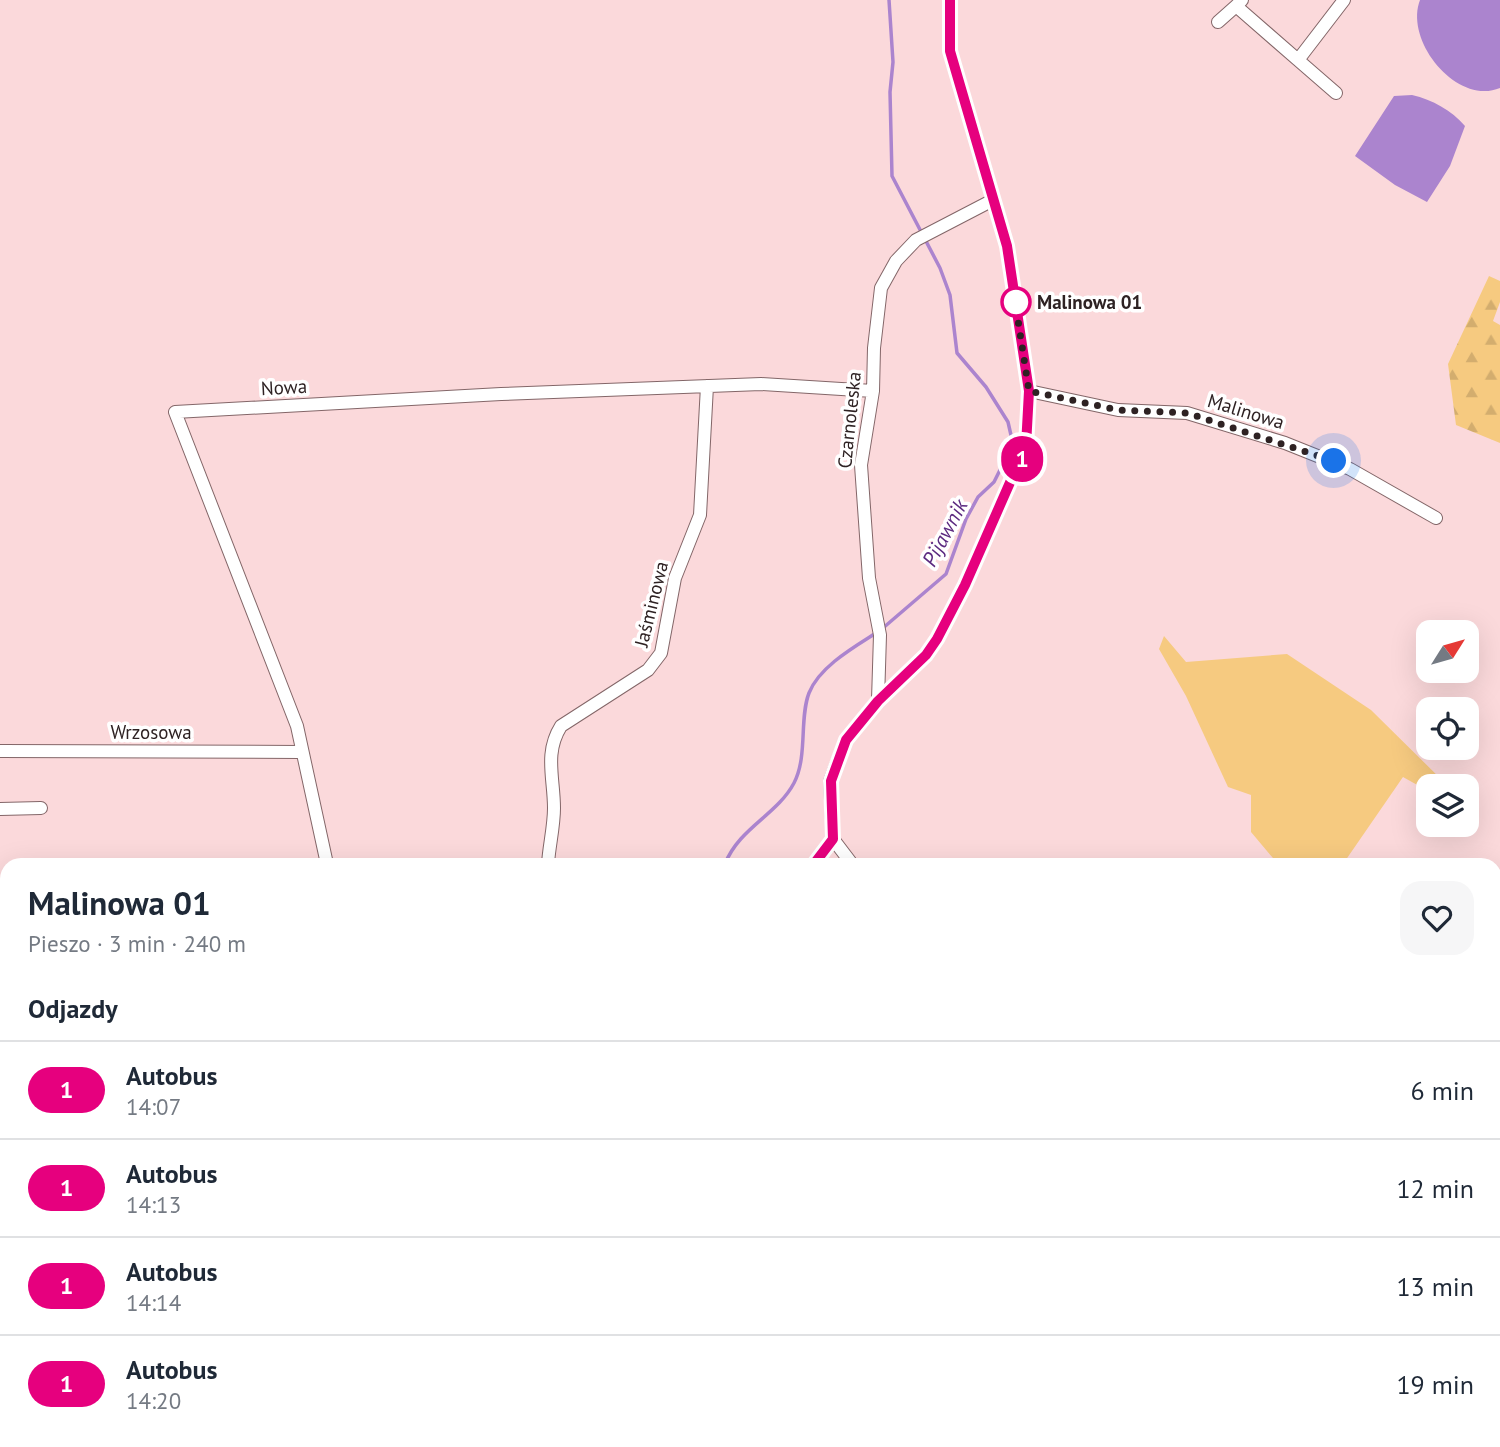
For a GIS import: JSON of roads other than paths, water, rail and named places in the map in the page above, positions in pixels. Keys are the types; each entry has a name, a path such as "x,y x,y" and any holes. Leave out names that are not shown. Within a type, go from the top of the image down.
{"street":[{"path":"847,858 833,839 831,781 846,740 878,701 926,655 965,585 1020,466 1026,446 1029,391 1007,246 950,51 950,0"},
{"path":"1298,60 1344,0"},
{"path":"1219,22 1239,3 1336,93"},
{"name":"Czarnoleska","path":"878,701 880,635 869,578 861,466 873,391 874,345 881,288 895,261 916,240 993,201"},
{"name":"Nowa","path":"326,858 287,698 175,412 761,384 873,391"},
{"name":"Jaśminowa","path":"549,858 554,808 550,771 555,736 561,726 648,670 661,653 675,578 699,515 706,386"},
{"name":"Malinowa","path":"1029,391 1118,410 1187,413 1285,443 1342,465 1436,518"},
{"name":"Wrzosowa","path":"0,751 302,752"},
{"path":"0,809 41,808"},
{"path":"819,858 833,839"}],"waterway":[{"name":"Pijawnik","path":"883,628 946,574 966,519 978,497 994,482 1013,444 1008,422 986,387 957,353 950,295 940,268 892,176 890,92 893,62 889,0"},
{"name":"Pijawnik","path":"728,858 739,841 778,804 794,783 801,761 806,703 814,684 838,658 876,633"}],"place":[{"name":"Malinowa 01","path":"1016,302"}]}
